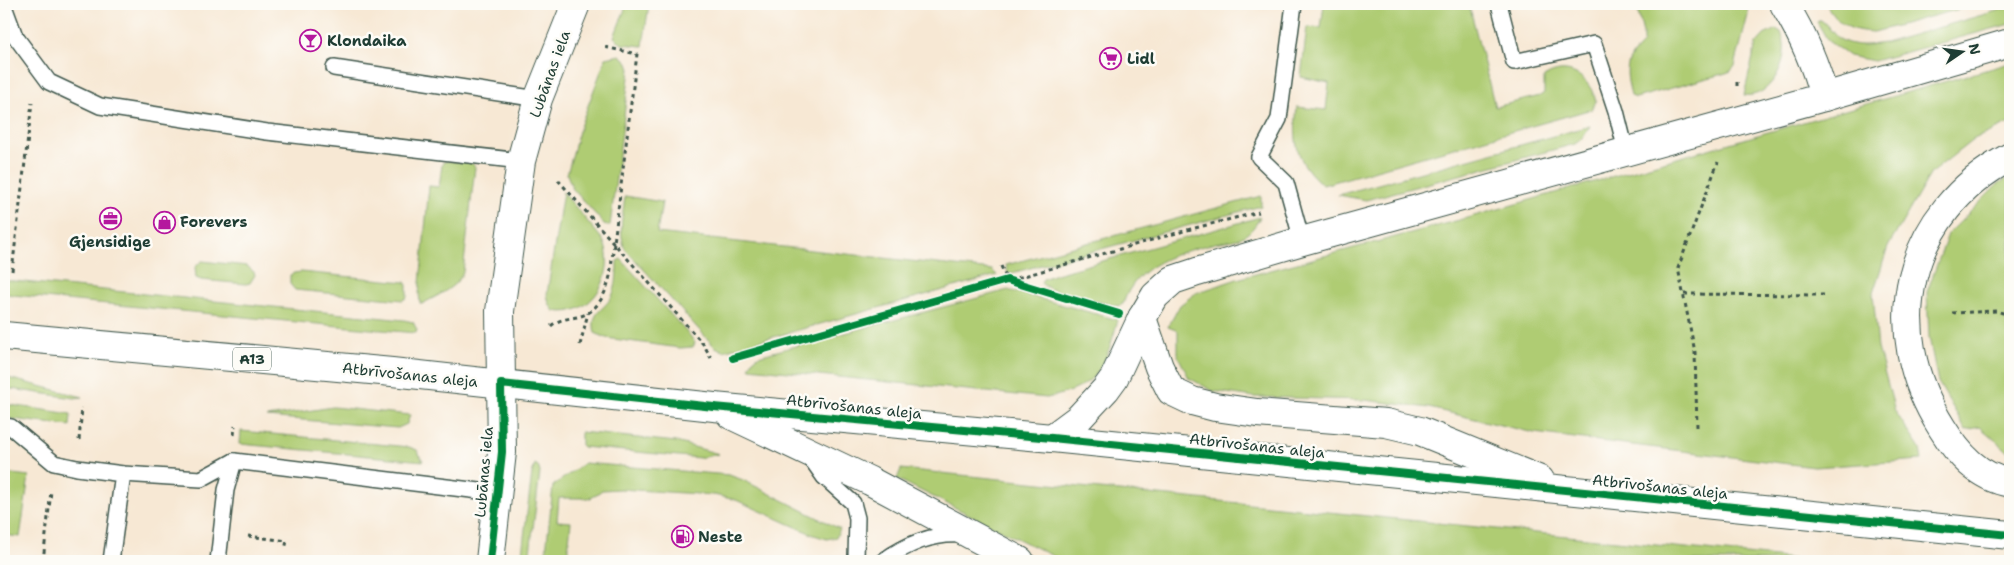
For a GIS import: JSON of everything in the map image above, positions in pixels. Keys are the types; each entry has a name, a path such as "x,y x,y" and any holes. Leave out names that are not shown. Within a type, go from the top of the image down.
{"main road":[{"name":"Lubānas iela","path":"490,561 502,452 500,311 521,162 538,99 576,4"},
{"path":"1784,4 1792,17 1819,78 1824,97"},
{"path":"1052,438 1079,418 1106,389 1114,378 1142,318 1156,296 1173,280 1302,241 1824,97 2010,43"},
{"path":"2010,156 1971,184 1943,212 1928,236 1916,263 1909,295 1908,325 1910,352 1916,376 1935,417 1948,438 1962,458 1980,471 2002,482 2010,483"},
{"path":"1142,318 1159,367 1171,391 1192,401 1216,407 1257,413 1386,423 1420,431 1569,492"},
{"name":"Atbrīvošanas aleja","path":"4,336 501,384 714,407 1052,438 1569,492 2010,535"},
{"path":"714,407 870,481 1020,561"}],"lane":[{"path":"1294,4 1278,119 1259,157 1286,183 1302,241"},
{"path":"1498,4 1514,62 1594,44 1616,111 1626,151"},
{"path":"4,6 15,36 48,82 100,106 266,132 521,162"},
{"path":"334,68 538,99"},
{"path":"4,426 11,428 54,463 123,474 201,479 234,461 496,493"},
{"path":"805,450 824,477 853,503 857,518 857,559"},
{"path":"218,561 226,490 234,461"},
{"path":"111,561 123,474"},
{"path":"883,561 894,553 922,539 938,536 971,535"}],"path":[{"path":"580,345 588,313 601,300 607,288 615,244 637,54 604,47"},
{"path":"12,271 37,66"},
{"path":"1697,427 1695,352 1678,268 1725,144 1728,122 1737,98 1737,79"},
{"path":"558,180 704,345 711,358"},
{"path":"733,358 1007,280 1259,212"},
{"path":"1001,266 1007,280"},
{"path":"1007,280 1110,311"},
{"path":"1684,294 1824,295"},
{"path":"1952,313 1996,311 2010,316"},
{"path":"551,326 558,320 588,313"},
{"path":"80,423 82,408"},
{"path":"43,561 54,463"},
{"path":"241,535 286,541 285,549"},
{"path":"4,557 33,561"}],"green space":[{"path":"627,4 649,4 643,46 622,44 614,37"},
{"path":"1324,4 1469,4 1495,107 1540,96 1544,93 1544,77 1561,71 1569,71 1583,78 1593,92 1596,101 1592,109 1323,185 1301,159 1295,130 1297,107 1326,110 1329,83 1301,77 1307,27 1321,28"},
{"path":"1636,4 1747,4 1748,15 1735,66 1726,73 1636,98 1631,96 1627,73 1629,61 1643,43 1643,33"},
{"path":"1826,4 1978,4 1874,32 1846,26 1835,17"},
{"path":"2010,7 2010,24 1874,61 1849,56 1828,41 1817,22 1821,20 1838,38 1844,41 1855,45 1867,45 1885,43"},
{"path":"1776,29 1781,32 1784,47 1783,59 1777,75 1759,93 1744,95 1756,44 1764,35"},
{"path":"620,55 627,61 630,69 610,226 604,224 572,188 567,174 581,124 606,58"},
{"path":"2010,63 2010,123 1974,139 1931,173 1888,247 1873,293 1878,348 1895,411 1920,449 1922,460 1814,467 1534,433 1429,408 1365,400 1254,397 1213,391 1189,378 1178,356 1178,331 1168,327 1180,305 1196,293 1237,279 1467,218"},
{"path":"1590,126 1583,138 1575,144 1366,200 1338,195"},
{"path":"443,162 472,163 475,167 463,272 451,287 422,304 420,303 419,294 429,186 439,187"},
{"path":"2010,177 2010,453 1980,427 1966,430 1938,382 1929,337 1927,292 1948,234 1999,183"},
{"path":"563,192 603,240 607,253 607,266 599,290 591,300 580,308 568,312 554,311 549,304 547,294"},
{"path":"625,196 662,202 657,233 992,270 997,275 723,351 714,346 625,249 621,229"},
{"path":"1261,196 1261,206 1008,274 1006,265"},
{"path":"1260,217 1248,233 1242,237 1187,251 1148,269 1129,290 1123,304 1118,306 1055,291 1041,283 1043,279 1056,274"},
{"path":"621,259 691,337 695,343 693,347 680,348 606,338 595,333 594,320 614,292 617,261"},
{"path":"202,261 247,266 255,275 250,283 246,284 201,280 196,278 195,267"},
{"path":"301,272 405,282 407,285 407,297 403,300 295,290 290,284 290,275"},
{"path":"4,280 404,320 413,322 417,330 416,333 13,295 4,293"},
{"path":"1008,290 1118,320 1103,363 1089,381 1078,388 1047,398 749,368 753,360 758,356"},
{"path":"4,377 83,397 74,398 4,388"},
{"path":"4,404 71,414 70,426 4,418"},
{"path":"333,407 410,415 407,424 398,428 267,417"},
{"path":"241,431 409,447 417,450 423,461 240,444"},
{"path":"581,432 676,442 719,454 700,458 583,447 581,445"},
{"path":"584,463 729,475 743,480 840,529 836,537 827,539 736,500 714,495 620,489 602,490 591,498 559,498 557,521 571,522 567,561 545,561 553,486"},
{"path":"535,464 540,472 529,561 521,561 532,473"},
{"path":"901,469 1815,561 1063,561 897,479"},
{"path":"4,473 29,476 20,537 4,535"}],"cycle path":[{"path":"733,358 1007,280 1119,314"},
{"path":"490,561 502,452 501,384 714,407 1052,438 2010,535"}],"place":[{"name":"Klondaika","path":"311,41"},
{"name":"Lidl","path":"1111,59"},
{"name":"Gjensidige","path":"110,219"},
{"name":"Forevers","path":"164,222"},
{"name":"Neste","path":"682,537"}]}
